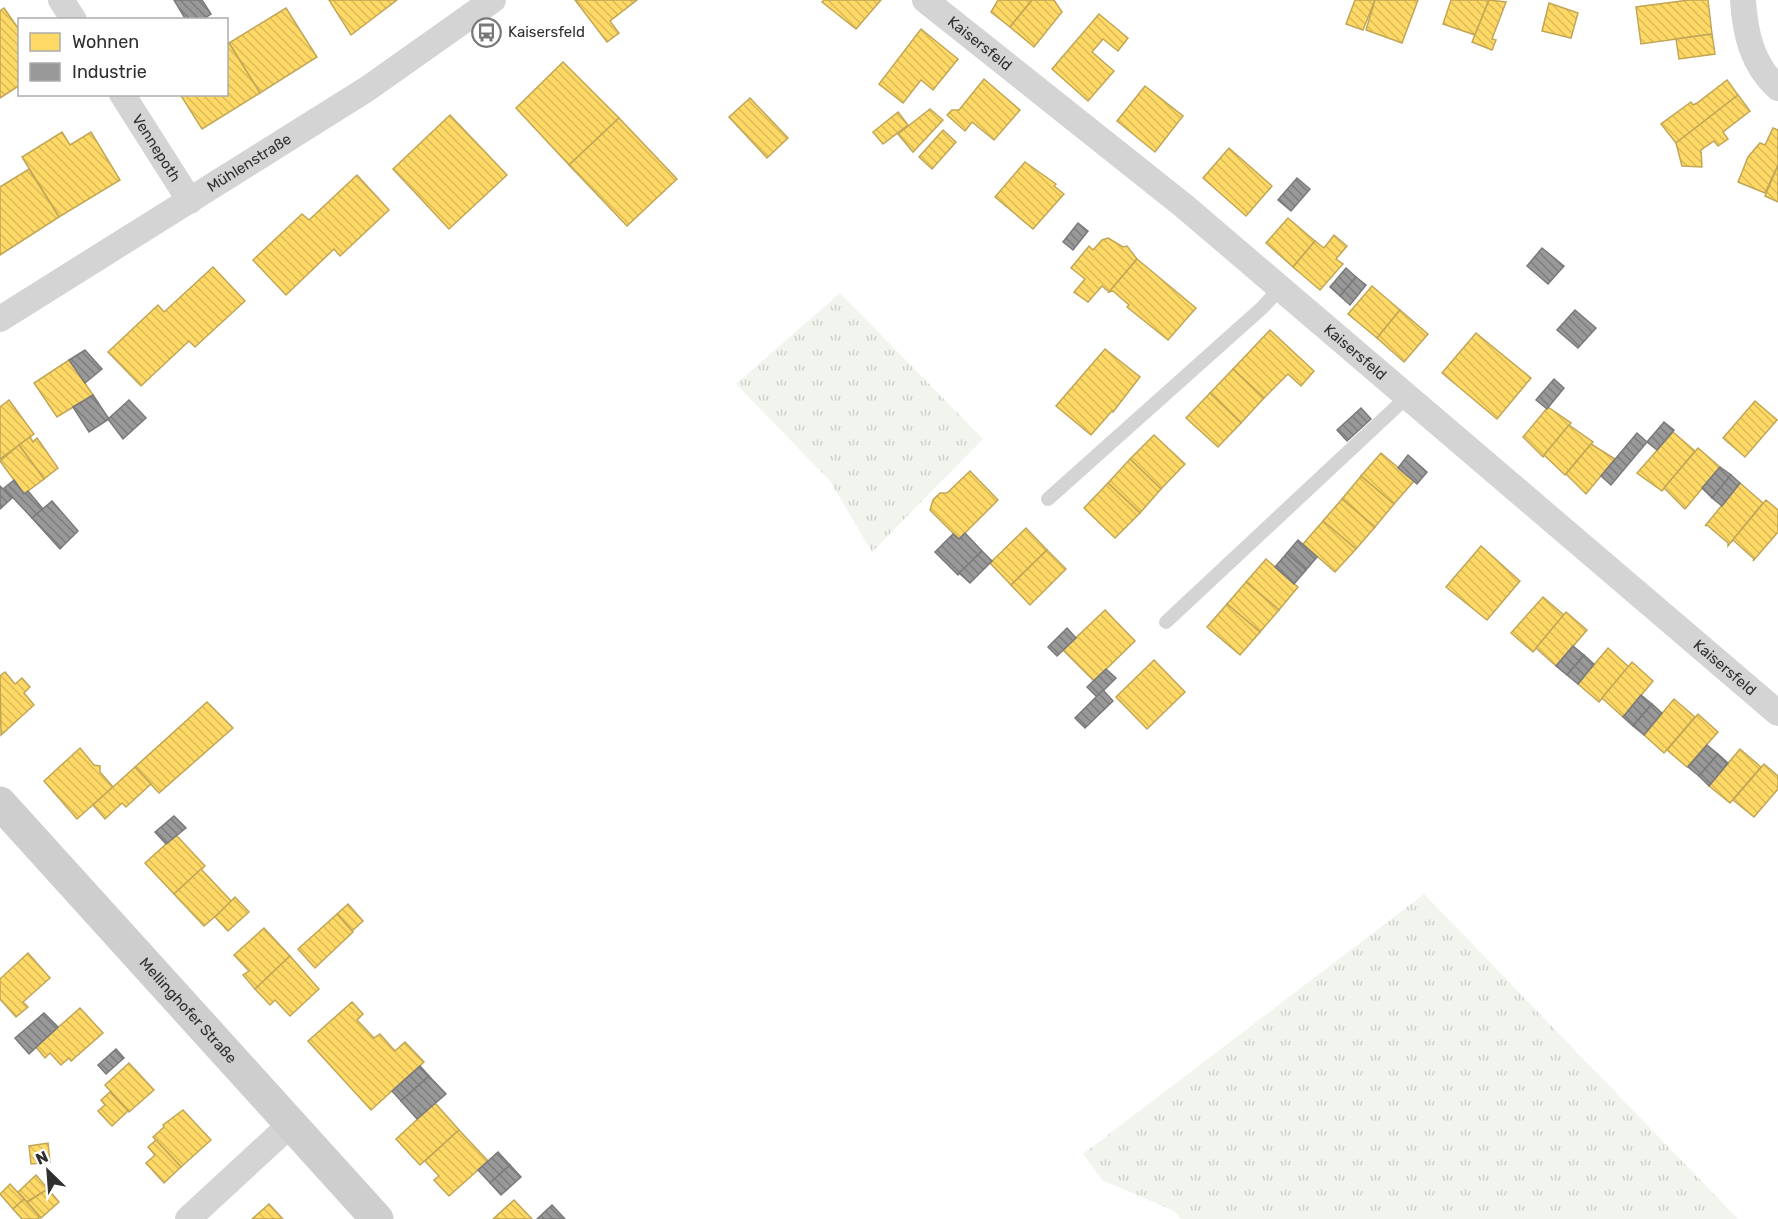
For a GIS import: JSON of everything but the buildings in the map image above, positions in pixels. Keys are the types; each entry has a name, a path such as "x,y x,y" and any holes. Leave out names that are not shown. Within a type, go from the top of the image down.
{"main road":[{"name":"Mellinghofer Straße","path":"0,803 377,1219"}],"street":[{"path":"61,0 73,18"},
{"name":"Mühlenstraße","path":"0,319 386,77 493,0"},
{"name":"Kaisersfeld","path":"925,0 1184,206 1281,287 1778,713"},
{"path":"1743,0 1744,23 1752,51 1761,70 1778,88"},
{"name":"Vennepoth","path":"123,96 190,201"},
{"path":"188,1219 291,1124"}],"lane":[{"path":"1048,499 1263,307 1281,287"},
{"path":"1166,622 1408,396"}],"green space":[{"path":"840,293 983,439 872,552 830,481 736,384"},
{"path":"1424,894 1738,1219 1181,1219 1174,1211 1102,1180 1083,1154"}],"place":[{"name":"Kaisersfeld","path":"487,32"}]}
